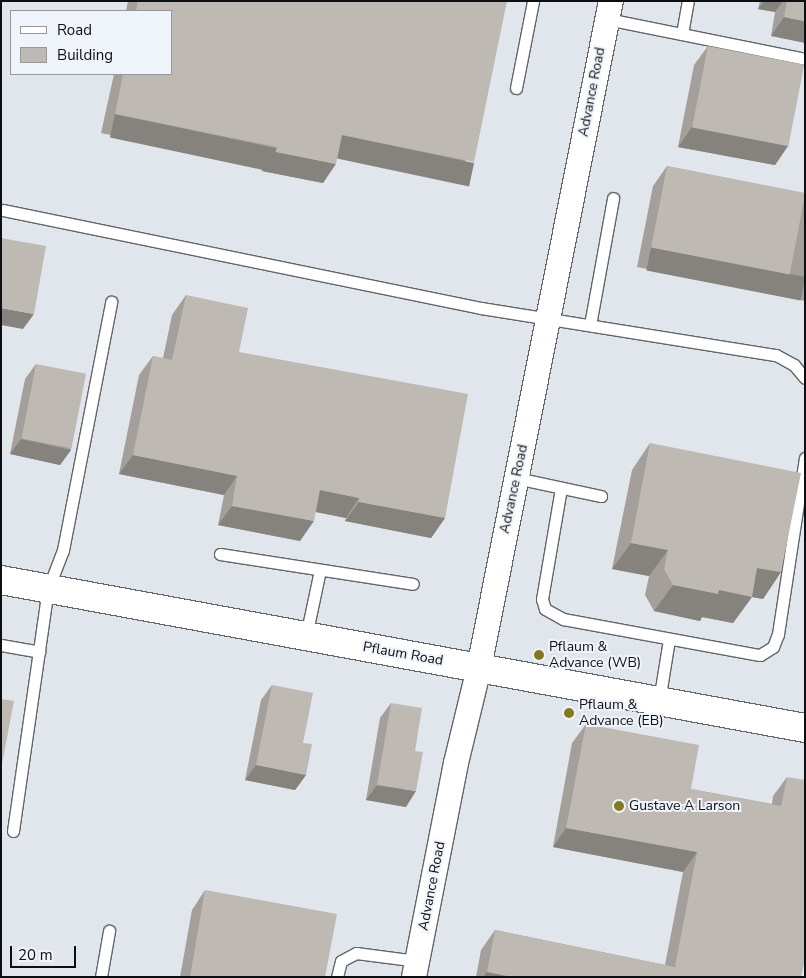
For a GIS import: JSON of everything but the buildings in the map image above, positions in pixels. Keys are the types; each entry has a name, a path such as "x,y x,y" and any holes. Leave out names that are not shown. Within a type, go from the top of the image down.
{"street":[{"name":"Advance Road","path":"416,969 456,763 479,668 609,10"},
{"name":"Pflaum Road","path":"1,580 805,728"}],"lane":[{"path":"516,88 533,1"},
{"path":"682,34 688,1"},
{"path":"609,10 682,34 805,58"},
{"path":"590,325 613,198"},
{"path":"3,210 548,318 776,355 794,365 805,378"},
{"path":"13,831 48,588 63,550 111,302"},
{"path":"561,488 542,599 545,609 563,618 760,655 773,648 778,634 805,458"},
{"path":"516,478 601,496"},
{"path":"220,554 413,584"},
{"path":"306,636 320,570"},
{"path":"659,701 669,639"},
{"path":"1,645 39,652"},
{"path":"101,977 108,931"},
{"path":"336,977 341,961 356,952 416,969"}],"place":[{"name":"Pflaum & Advance (WB)","path":"539,655"},
{"name":"Pflaum & Advance (EB)","path":"569,713"},
{"name":"Gustave A Larson","path":"619,806"}]}
